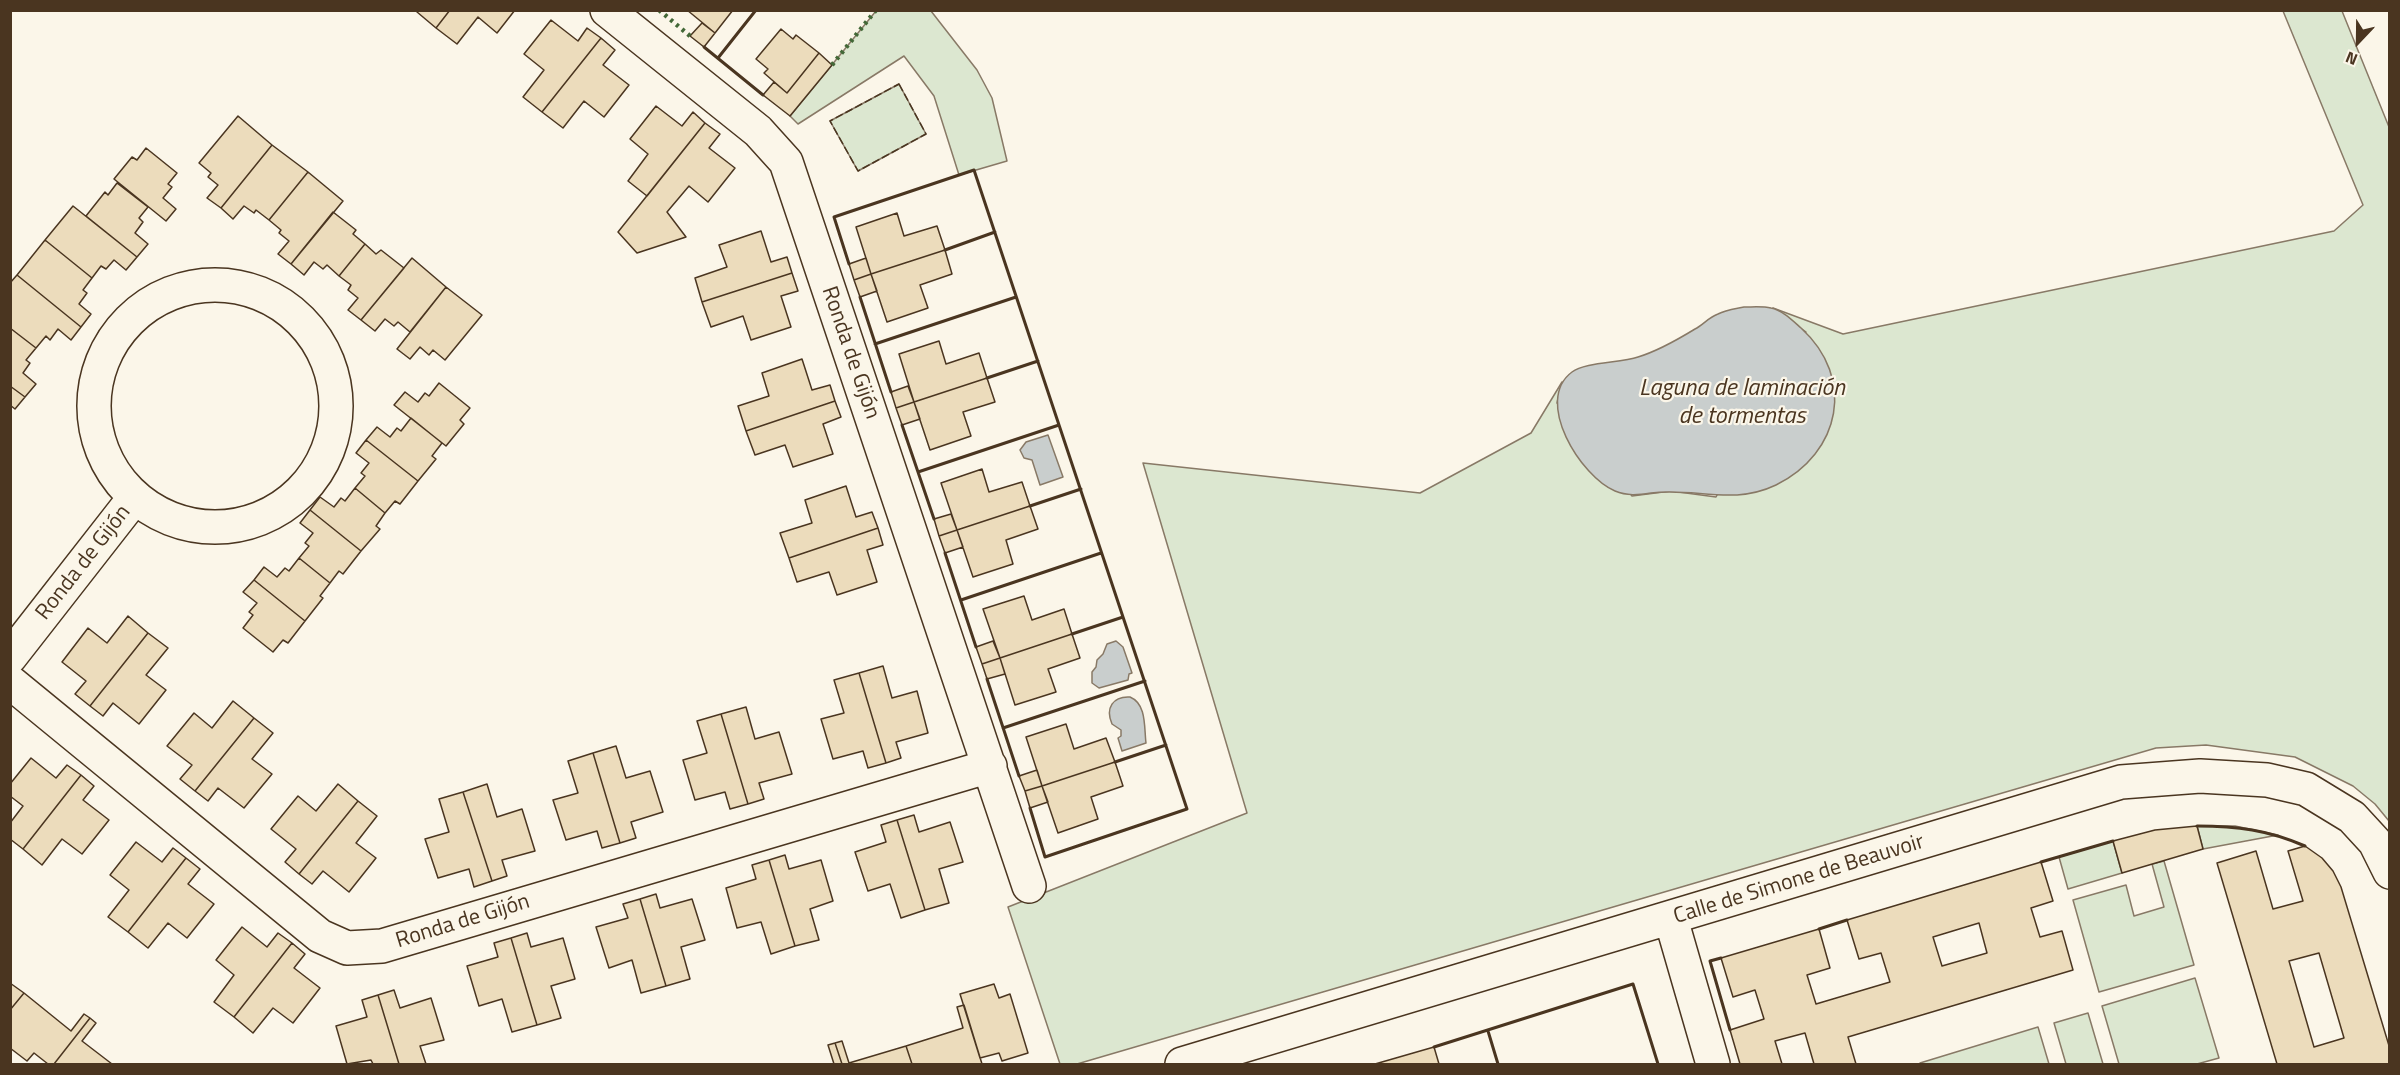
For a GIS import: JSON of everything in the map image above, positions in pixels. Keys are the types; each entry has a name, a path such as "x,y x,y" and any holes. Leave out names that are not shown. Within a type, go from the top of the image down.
{"street":[{"name":"Ronda de Gijón","path":"607,10 758,131 786,162 1029,885"},
{"name":"Ronda de Gijón","path":"204,284 244,288 281,303 311,330 330,365 337,405 331,444 313,479 284,506 248,523 208,526 169,518 135,497 110,466 96,428 95,388 107,349 131,318 165,295 204,284"},
{"name":"Ronda de Gijón","path":"10,657 135,497"},
{"name":"Ronda de Gijón","path":"10,682 320,936 347,948 382,946 990,766"},
{"name":"Calle de Simone de Beauvoir","path":"1182,1065 2121,782 2200,776 2266,780 2306,789 2352,817 2375,842 2390,872"},
{"path":"1671,919 1713,1065"}],"green space":[{"path":"876,11 931,11 977,70 992,98 1007,161 959,175 934,96 904,56 798,124 790,116"},
{"path":"2283,11 2342,11 2389,127 2389,821 2375,804 2353,786 2295,757 2206,745 2156,748 1077,1064 1060,1064 1008,907 1247,813 1143,463 1420,493 1531,433 1562,382 1557,403 1632,496 1671,491 1716,497 1806,332 1773,308 1843,334 2334,231 2363,205"},
{"path":"899,84 926,134 858,171 830,121"},
{"path":"2197,826 2235,826 2278,835 2203,849"},
{"path":"2113,841 2122,873 2068,889 2059,857"},
{"path":"2164,861 2194,965 2099,992 2073,900 2126,885 2134,916 2164,907 2152,864"},
{"path":"2195,978 2219,1058 2197,1064 2119,1064 2102,1006"},
{"path":"2088,1013 2103,1064 2066,1064 2054,1023"},
{"path":"2038,1027 2049,1064 1920,1064 1920,1063"}],"water":[{"name":"Laguna de laminación de tormentas","path":"1744,307 1771,308 1787,316 1818,348 1829,369 1834,391 1834,413 1827,434 1815,454 1798,471 1776,485 1744,494 1667,492 1637,495 1619,493 1588,471 1566,437 1557,401 1561,385 1572,372 1594,364 1645,355 1681,337 1715,315"},
{"path":"1048,435 1063,477 1040,485 1032,460 1024,458 1020,450 1026,442"},
{"path":"1116,641 1123,647 1132,673 1129,674 1128,680 1099,688 1092,683 1092,672 1107,644"},
{"path":"1130,697 1135,700 1142,711 1146,743 1122,751 1118,738 1121,736 1121,730 1112,724 1109,713 1115,701"}],"building":[{"path":"418,10 450,10 436,28 417,12"},
{"path":"450,10 515,10 497,33 478,17 457,44 436,28"},
{"path":"687,10 733,10 715,33"},
{"path":"551,20 578,41 587,28 601,38 542,112 523,97 544,70 524,54"},
{"path":"702,23 715,33 704,47 690,36"},
{"path":"781,29 793,39 796,35 819,53 787,93 764,73 768,69 756,59"},
{"path":"601,38 615,50 603,65 629,85 604,117 584,101 563,128 542,112"},
{"path":"819,53 832,65 790,116 763,95 774,82 787,93"},
{"path":"656,106 682,126 693,112 705,123 647,196 628,181 648,154 630,139"},
{"path":"238,116 272,145 221,208 207,198 218,185 208,177 211,173 199,163"},
{"path":"705,123 720,134 709,148 735,168 708,202 689,186 667,212 686,237 637,253 618,232"},
{"path":"272,145 308,172 269,220 256,210 254,213 244,206 233,219 221,208"},
{"path":"146,148 177,173 168,184 172,187 163,198 176,209 166,221 114,179 132,157 137,160"},
{"path":"308,172 343,201 291,264 278,254 289,241 269,220"},
{"path":"117,183 148,207 139,218 143,222 135,233 148,244 137,257 86,216 105,192 108,195"},
{"path":"73,206 137,257 126,270 114,260 106,269 101,266 92,278 45,240"},
{"path":"333,212 356,230 353,234 365,244 339,276 327,265 323,269 314,262 304,275 291,264"},
{"path":"897,213 904,236 937,226 945,250 871,274 856,227"},
{"path":"761,231 771,262 787,257 792,273 702,302 695,278 727,267 719,245"},
{"path":"45,240 92,278 83,290 87,293 79,304 91,314 81,327 17,275"},
{"path":"365,244 376,254 381,250 404,268 361,320 348,310 358,298 348,290 351,285 339,276"},
{"path":"945,250 952,274 920,285 928,308 887,322 871,274"},
{"path":"412,258 446,287 410,332 398,322 394,326 385,319 375,331 361,320"},
{"path":"866,258 871,274 854,280 849,264"},
{"path":"792,273 798,291 781,296 791,327 751,340 743,316 711,327 702,302"},
{"path":"871,274 877,291 860,297 854,280"},
{"path":"17,275 81,327 71,340 58,329 50,340 46,336 36,348 10,328 10,283"},
{"path":"446,287 482,315 445,360 433,350 429,355 420,347 410,359 397,349"},
{"path":"10,328 36,348 26,360 30,363 23,373 36,384 25,397 10,386"},
{"path":"939,341 946,364 979,353 987,378 914,402 899,354"},
{"path":"802,359 812,390 830,385 835,401 746,431 738,406 769,396 762,373"},
{"path":"987,378 995,402 963,412 971,436 930,450 914,402"},
{"path":"439,383 470,408 460,420 464,424 446,446 394,405 405,392 418,402 425,393 429,396"},
{"path":"10,386 25,397 15,409 10,405"},
{"path":"908,386 914,402 896,408 891,392"},
{"path":"835,401 841,417 823,424 833,454 793,467 785,445 755,455 746,431"},
{"path":"914,402 920,419 902,425 896,408"},
{"path":"411,418 442,443 432,456 436,459 418,481 366,440 377,427 390,437 397,428 401,431"},
{"path":"366,440 418,481 400,504 395,501 385,513 355,488 365,476 361,473 369,463 356,453"},
{"path":"982,469 989,492 1022,482 1030,506 957,530 941,483"},
{"path":"846,486 856,517 872,512 878,528 789,558 780,533 812,523 805,500"},
{"path":"355,488 385,513 376,526 380,529 361,551 310,510 320,497 334,507 341,498 345,501"},
{"path":"1030,506 1038,529 1006,540 1013,564 973,577 957,530"},
{"path":"310,510 361,551 343,574 339,571 330,583 299,558 309,546 305,543 313,533 300,523"},
{"path":"951,514 957,530 939,536 934,519"},
{"path":"878,528 883,545 867,550 877,582 837,595 829,572 797,582 789,558"},
{"path":"957,530 963,547 945,553 939,536"},
{"path":"299,558 330,583 320,596 323,598 305,621 254,580 264,567 277,577 285,568 289,571"},
{"path":"254,580 305,621 288,643 283,640 273,652 243,628 253,615 249,612 257,603 243,592"},
{"path":"1024,596 1032,620 1064,609 1072,634 1000,658 983,609"},
{"path":"128,616 148,633 90,706 75,694 86,681 62,662 88,628 107,643"},
{"path":"148,633 168,648 146,675 166,690 139,724 113,703 103,716 90,706"},
{"path":"1072,634 1080,658 1048,669 1056,692 1015,705 1000,658"},
{"path":"993,641 1000,658 982,664 976,647"},
{"path":"1000,658 1005,674 987,679 982,664"},
{"path":"883,666 892,698 917,691 928,733 896,742 901,758 886,763 859,673"},
{"path":"859,673 886,763 868,768 863,751 833,759 821,719 844,713 834,680"},
{"path":"233,701 254,718 195,791 180,779 192,765 167,746 194,713 212,728"},
{"path":"746,707 755,739 779,732 792,774 759,783 764,799 748,804 721,714"},
{"path":"721,714 748,804 730,809 725,792 695,800 683,760 707,753 697,721"},
{"path":"254,718 273,733 252,759 272,774 244,808 218,788 208,801 195,791"},
{"path":"1066,724 1074,749 1106,738 1115,762 1042,786 1026,737"},
{"path":"616,746 626,778 650,771 663,812 631,822 636,838 620,843 593,753"},
{"path":"593,753 620,843 602,848 597,831 566,840 553,800 578,793 568,761"},
{"path":"31,758 56,778 67,765 81,775 23,849 10,839 10,823 23,806 10,796 10,784"},
{"path":"1115,762 1123,786 1091,797 1098,819 1058,833 1042,786"},
{"path":"1037,770 1042,786 1025,791 1019,776"},
{"path":"81,775 94,786 83,800 109,820 82,854 62,839 42,865 23,849"},
{"path":"338,784 358,801 299,874 285,862 296,849 271,829 298,796 316,811"},
{"path":"487,784 497,817 522,809 535,851 502,860 507,876 492,881 463,792"},
{"path":"1042,786 1048,802 1030,808 1025,791"},
{"path":"463,792 492,881 474,887 469,869 438,878 425,839 449,832 439,799"},
{"path":"358,801 377,816 356,843 376,858 349,892 323,871 312,884 299,874"},
{"path":"914,815 919,832 950,822 963,862 939,869 949,903 925,910 897,820"},
{"path":"897,820 925,910 901,918 890,884 868,891 855,852 886,842 881,825"},
{"path":"2197,826 2203,849 2122,873 2113,841 2155,830"},
{"path":"136,842 162,862 173,848 186,858 128,932 108,917 129,890 110,875"},
{"path":"2305,846 2322,858 2333,871 2341,887 2390,1049 2390,1064 2277,1064 2217,863 2256,851 2273,909 2303,901 2288,851","holes":["2319,953 2344,1038 2314,1047 2289,961"]},
{"path":"785,855 789,869 821,860 833,901 810,909 819,940 795,946 769,860"},
{"path":"186,858 200,869 188,884 214,904 187,938 168,923 148,948 128,932"},
{"path":"769,860 795,946 771,954 761,922 737,928 726,888 756,879 752,865"},
{"path":"2041,862 2053,901 2031,908 2040,937 2062,931 2073,970 1848,1037 1856,1064 1814,1064 1805,1033 1775,1041 1782,1064 1740,1064 1730,1030 1764,1019 1755,990 1733,997 1721,958 1819,929 1830,968 1807,975 1816,1004 1890,982 1881,953 1859,959 1847,920","holes":["1979,923 1987,953 1942,966 1933,937"]},
{"path":"656,894 660,908 692,899 705,940 681,947 690,979 666,986 640,899"},
{"path":"640,899 666,986 641,993 632,960 609,968 596,927 628,918 623,904"},
{"path":"242,927 267,947 278,933 292,943 234,1017 214,1002 234,975 216,960"},
{"path":"527,933 531,947 563,938 575,979 551,986 561,1018 537,1025 511,938"},
{"path":"511,938 537,1025 512,1032 502,999 479,1006 467,966 498,957 494,943"},
{"path":"292,943 305,954 294,968 320,988 293,1023 273,1008 253,1033 234,1017"},
{"path":"10,983 24,993 10,1010"},
{"path":"994,984 999,998 1010,994 1028,1053 1002,1061 999,1053 980,1058 960,994"},
{"path":"394,990 400,1008 431,998 444,1040 420,1046 426,1064 399,1064 378,995"},
{"path":"24,993 71,1031 84,1014 90,1018 54,1064 48,1064 34,1053 27,1061 10,1048 10,1010"},
{"path":"378,995 399,1064 373,1064 371,1060 347,1064 336,1026 367,1017 362,1000"},
{"path":"964,1005 982,1064 912,1064 906,1046 963,1028 957,1007"},
{"path":"90,1018 96,1023 82,1041 112,1064 54,1064"},
{"path":"842,1041 849,1063 906,1046 912,1064 842,1064 835,1043"},
{"path":"835,1043 842,1064 834,1064 828,1045"},
{"path":"1434,1047 1439,1064 1375,1064"}],"hedge":[{"path":"659,10 690,36"},
{"path":"832,65 876,10"}],"fence":[{"path":"899,84 926,134 858,171 830,121 899,84"}],"wall":[{"path":"718,58 756,10"},
{"path":"704,47 763,95"},
{"path":"849,264 834,217 974,170 1187,809 1045,857 1030,808"},
{"path":"945,250 995,232"},
{"path":"860,297 891,392"},
{"path":"875,344 1016,297"},
{"path":"987,378 1038,361"},
{"path":"902,425 934,519"},
{"path":"918,472 1059,425"},
{"path":"1030,506 1081,489"},
{"path":"945,553 976,647"},
{"path":"961,600 1101,553"},
{"path":"1072,634 1123,617"},
{"path":"987,679 1019,776"},
{"path":"1003,728 1145,681"},
{"path":"1115,762 1166,745"},
{"path":"2197,826 2252,830 2305,846"},
{"path":"2041,862 2113,841"},
{"path":"1819,929 1847,920"},
{"path":"1721,958 1710,961 1730,1030"},
{"path":"1434,1047 1633,984 1658,1064"},
{"path":"1488,1031 1498,1064"}]}
